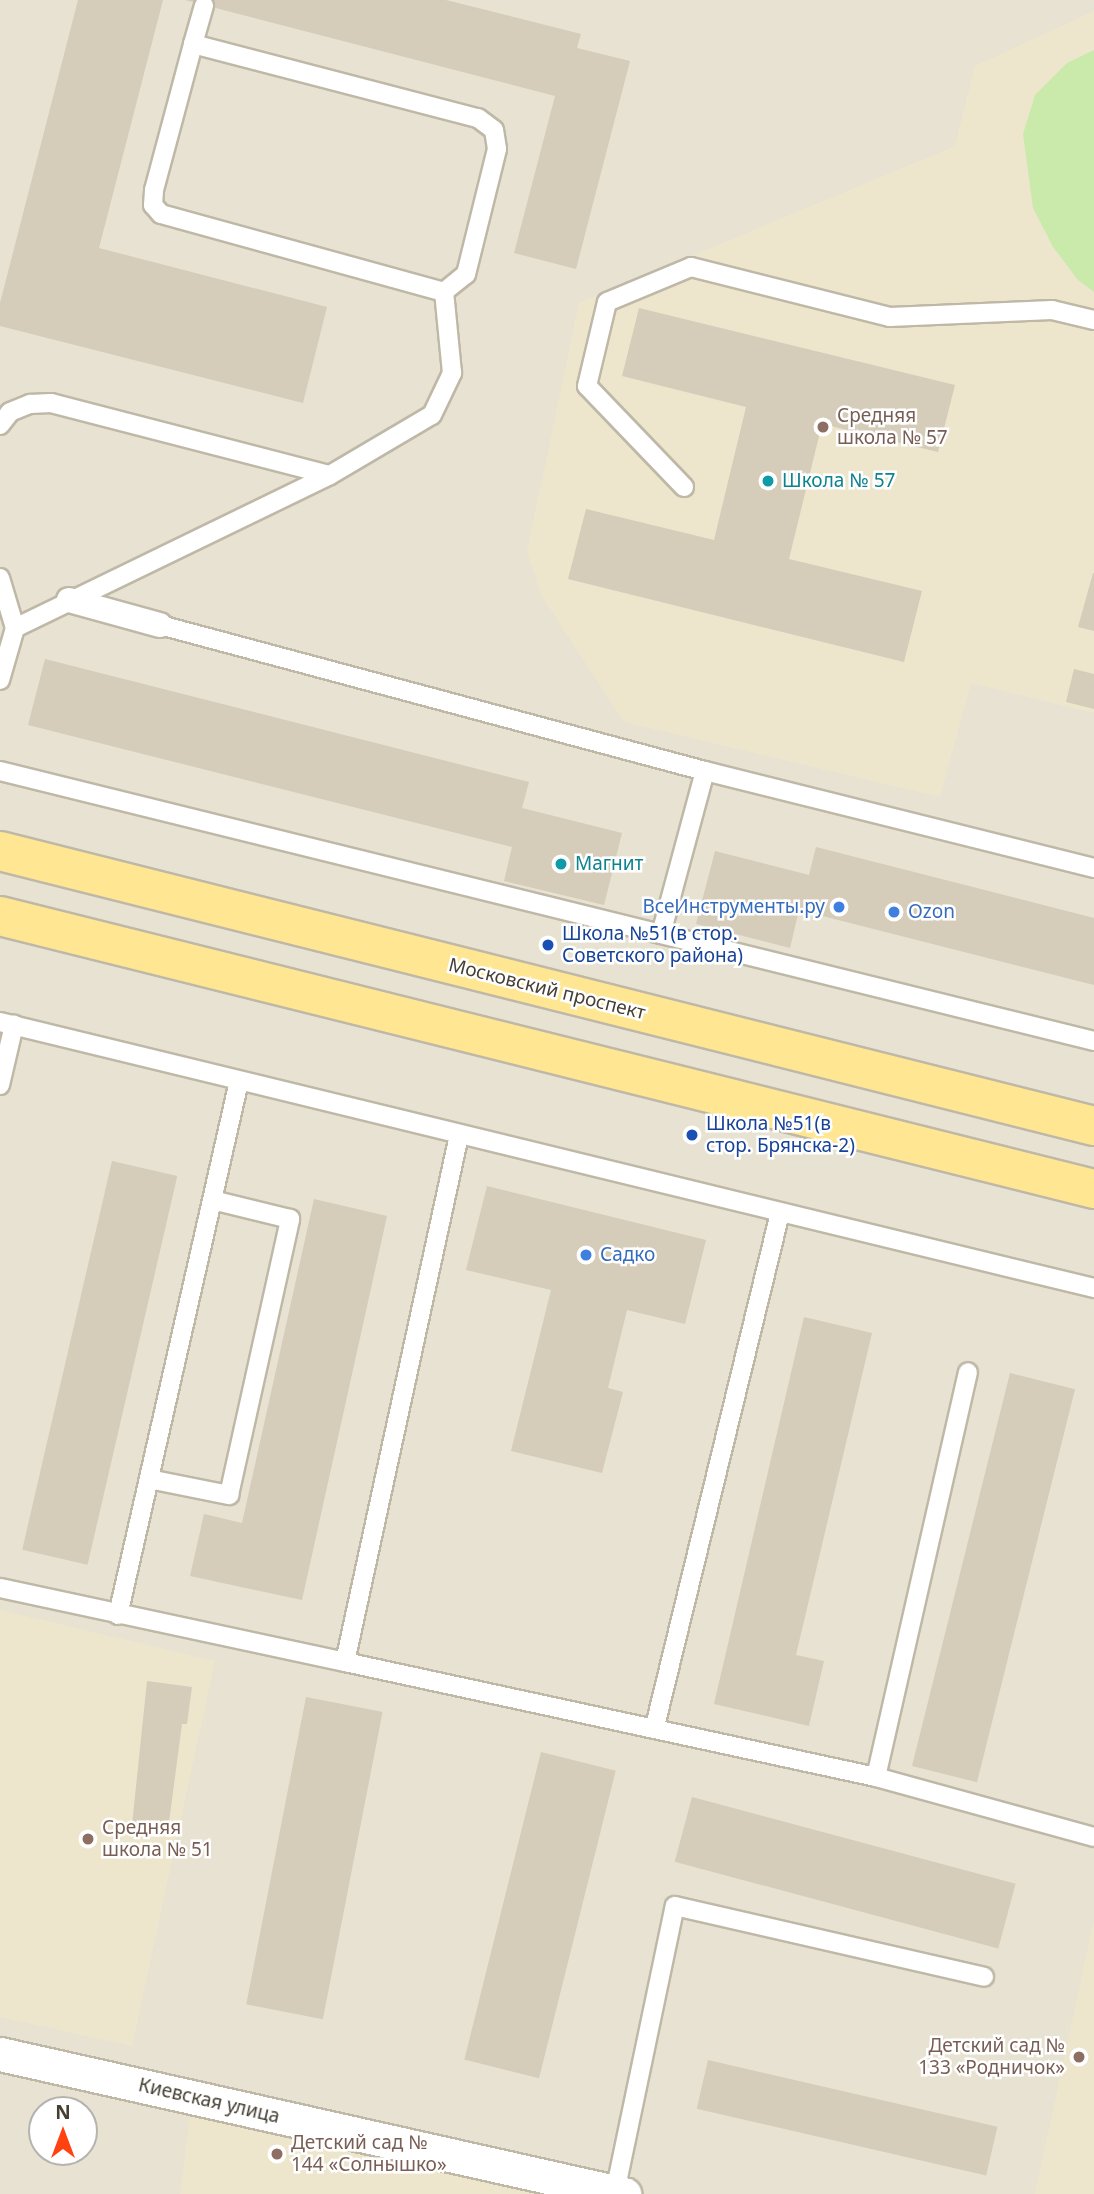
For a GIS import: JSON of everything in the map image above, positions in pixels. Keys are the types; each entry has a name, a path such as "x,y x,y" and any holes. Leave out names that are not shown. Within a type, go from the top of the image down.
{"main road":[{"name":"Московский проспект","path":"0,851 1094,1126"},
{"path":"0,916 1094,1189"}],"street":[{"path":"69,600 160,625"},
{"name":"Киевская улица","path":"0,2054 619,2193"}],"lane":[{"path":"204,6 154,190 153,205 161,215 444,292"},
{"path":"194,44 478,118 494,130 497,149 466,274 444,292"},
{"path":"684,487 587,386 607,302 691,267 890,317 1052,310 1094,320"},
{"path":"15,628 330,475 432,415 452,373 444,292"},
{"path":"0,425 10,412 30,404 51,403 330,475"},
{"path":"0,578 15,628 0,680"},
{"path":"160,625 705,771 1094,868"},
{"path":"0,771 1094,1041"},
{"path":"661,934 705,771"},
{"path":"0,1085 7,1023 1094,1288"},
{"path":"117,1615 239,1081"},
{"path":"345,1662 459,1135"},
{"path":"149,1479 229,1495 290,1219 212,1200"},
{"path":"655,1726 780,1213"},
{"path":"876,1777 968,1372"},
{"path":"0,1588 117,1615 655,1726 876,1777 1094,1838"},
{"path":"619,2193 675,1906 984,1977"}],"shaded area":[{"path":"0,0 1094,0 1094,2194 0,2194"},
{"name":"Средняя школа № 57","path":"1094,11 1094,713 971,683 940,797 624,722 541,595 527,551 579,303 955,146 975,66"},
{"name":"Средняя школа № 51","path":"0,1610 215,1661 132,2046 0,2017"},
{"name":"Детский сад № 133 «Родничок»","path":"1094,1919 1094,2194 1035,2194"},
{"name":"Детский сад № 144 «Солнышко»","path":"190,2115 549,2194 180,2194"}],"green space":[{"path":"1094,50 1094,292 1078,280 1053,247 1033,208 1023,134 1035,95 1067,63"}],"building":[{"path":"78,0 163,0 99,248 327,307 303,403 0,326 0,303"},
{"path":"185,0 446,0 581,34 577,48 630,61 576,269 514,253 555,96"},
{"name":"Школа № 57","path":"639,308 955,385 938,452 822,424 789,559 922,591 904,662 568,579 586,509 714,540 746,407 622,376"},
{"path":"1094,573 1094,631 1078,627"},
{"path":"45,659 529,782 522,808 622,833 604,905 504,881 512,847 28,725"},
{"path":"1074,669 1094,674 1094,709 1066,702"},
{"path":"816,847 1094,918 1094,985 799,910 790,948 696,924 715,851 809,875"},
{"path":"112,1161 177,1176 88,1565 22,1550"},
{"path":"487,1186 706,1240 685,1324 627,1310 608,1388 623,1392 602,1473 511,1451 551,1290 466,1270"},
{"path":"314,1199 387,1216 302,1600 190,1576 204,1514 242,1523"},
{"path":"804,1317 872,1333 796,1655 824,1661 809,1726 714,1704"},
{"path":"1010,1373 1075,1389 977,1782 912,1766"},
{"path":"147,1681 192,1687 187,1724 182,1724 168,1830 132,1825"},
{"path":"306,1697 383,1712 323,2019 246,2004"},
{"path":"541,1752 616,1771 539,2078 464,2060"},
{"path":"692,1797 1016,1884 998,1948 675,1862"},
{"path":"708,2060 997,2127 986,2176 697,2109"}],"place":[{"name":"Средняя школа № 57","path":"823,427"},
{"name":"Школа № 57","path":"768,481"},
{"name":"Магнит","path":"561,864"},
{"name":"ВсеИнструменты.ру","path":"839,907"},
{"name":"Ozon","path":"894,912"},
{"name":"Школа №51(в стор. Советского района)","path":"548,945"},
{"name":"Школа №51(в стор. Брянска-2)","path":"692,1135"},
{"name":"Садко","path":"586,1255"},
{"name":"Средняя школа № 51","path":"88,1839"},
{"name":"Детский сад № 133 «Родничок»","path":"1079,2057"},
{"name":"Детский сад № 144 «Солнышко»","path":"277,2154"}]}
